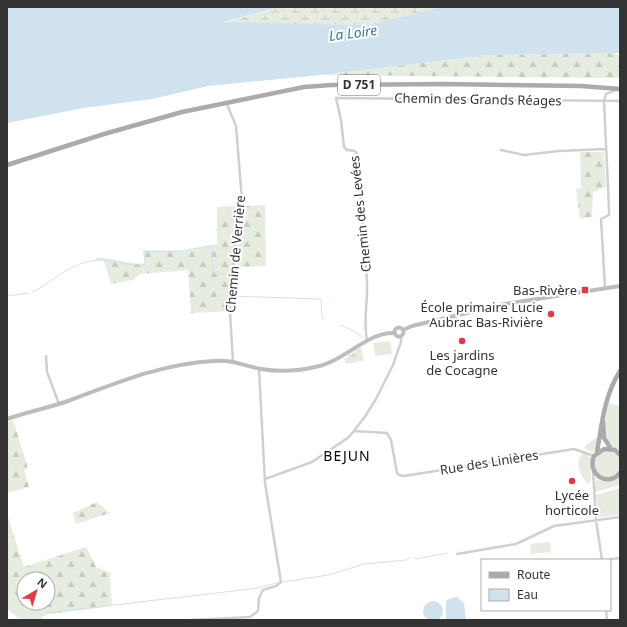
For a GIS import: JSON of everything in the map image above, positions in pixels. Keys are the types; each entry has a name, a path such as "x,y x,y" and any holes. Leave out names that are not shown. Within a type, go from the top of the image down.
{"main road":[{"name":"D 751","path":"7,165 104,134 182,112 304,87 331,85 444,84 581,86 620,89"},
{"path":"620,371 611,389 600,425 596,454 592,461 593,470 598,477 610,479 620,473"},
{"path":"603,415 604,438 611,449 620,455"},
{"path":"596,454 604,449 611,449"}],"street":[{"path":"605,289 600,219 609,215 604,101 606,94 620,89"},
{"name":"Chemin des Grands Réages","path":"336,98 620,101"},
{"name":"Chemin des Levées","path":"336,98 341,120 344,147 347,150 355,151 357,154 363,211 368,341"},
{"name":"Chemin de Verrière","path":"226,102 236,126 242,200 236,221 237,233 229,296 233,362"},
{"path":"501,150 524,155 559,151 606,149"},
{"path":"395,333 399,328 403,330 412,326 505,304 620,286"},
{"path":"265,479 312,462 349,437 370,411 384,384 400,347 401,336 404,333 403,330"},
{"path":"7,420 36,409 59,404 146,372 216,360 233,362 259,369 299,370 330,364 368,341 384,334 395,333 397,336 401,336"},
{"path":"46,356 48,372 59,404"},
{"path":"191,620 250,617 258,611 259,598 263,590 276,586 281,582 265,479 259,369"},
{"name":"Rue des Linières","path":"354,431 384,433 390,436 397,473 404,476 574,449 596,454"},
{"path":"593,470 596,520 602,559"},
{"path":"594,480 598,477"},
{"path":"457,554 516,544 554,526 620,517"}],"green space":[{"path":"280,7 441,7 368,25 222,23"},
{"path":"615,53 620,57 620,78 321,75 489,55"},
{"path":"580,152 604,152 606,187 593,192 592,217 580,219 576,189 581,188"},
{"path":"265,205 266,266 234,267 233,311 191,313 188,270 140,274 133,280 111,284 104,261 96,260 97,257 138,264 145,263 143,250 185,251 217,244 217,207"},
{"path":"390,341 392,354 375,356 373,343"},
{"path":"361,347 364,361 346,364 344,359"},
{"path":"608,403 620,406 620,451 612,447 604,435"},
{"path":"13,420 28,468 24,470 29,487 7,493 7,423"},
{"path":"598,438 596,449 593,452 586,450 585,446"},
{"path":"608,451 617,455 621,464 617,473 608,477 599,473 595,464 599,455"},
{"path":"583,453 591,457 591,480 588,484 579,468 580,456"},
{"path":"620,475 620,485 595,492 594,484 597,480 605,481"},
{"path":"620,488 620,515 599,517 596,495"},
{"path":"97,502 110,513 76,524 73,513"},
{"path":"7,514 24,567 86,547 96,567 110,573 112,606 44,615 38,611 56,611 56,571 16,571 16,595 7,588"},
{"path":"550,542 551,552 531,554 530,544"},
{"path":"7,588 16,595 16,611 38,611 44,615 41,617 45,620 24,620 7,608"}],"water":[{"name":"La Loire","path":"7,7 280,7 223,22 368,25 441,7 620,7 620,53 489,55 321,75 208,86 152,99 84,108 7,123"},
{"path":"457,597 464,603 466,620 446,620 446,601"},
{"path":"433,601 440,604 443,611 440,618 433,621 426,618 423,611 426,604"}],"waterway":[{"path":"33,292 65,271 82,263 102,260 145,265 144,252 181,251 209,246 212,247 213,273 230,275 228,297"},
{"path":"7,296 29,293"},
{"path":"231,296 321,299 322,318 324,319"},
{"path":"340,325 352,330 364,338"},
{"path":"413,557 415,559 448,553"},
{"path":"283,582 328,575 364,564 406,560 409,558"},
{"path":"37,611 44,616 46,613 259,588 279,582"},
{"path":"7,608 22,620"}],"place":[{"name":"Bas-Rivère","path":"585,290"},
{"name":"École primaire Lucie Aubrac Bas-Rivière","path":"551,314"},
{"name":"Les jardins de Cocagne","path":"462,341"},
{"name":"Lycée horticole","path":"572,481"}],"district":[{"name":"BEJUN","path":"347,456"}]}
